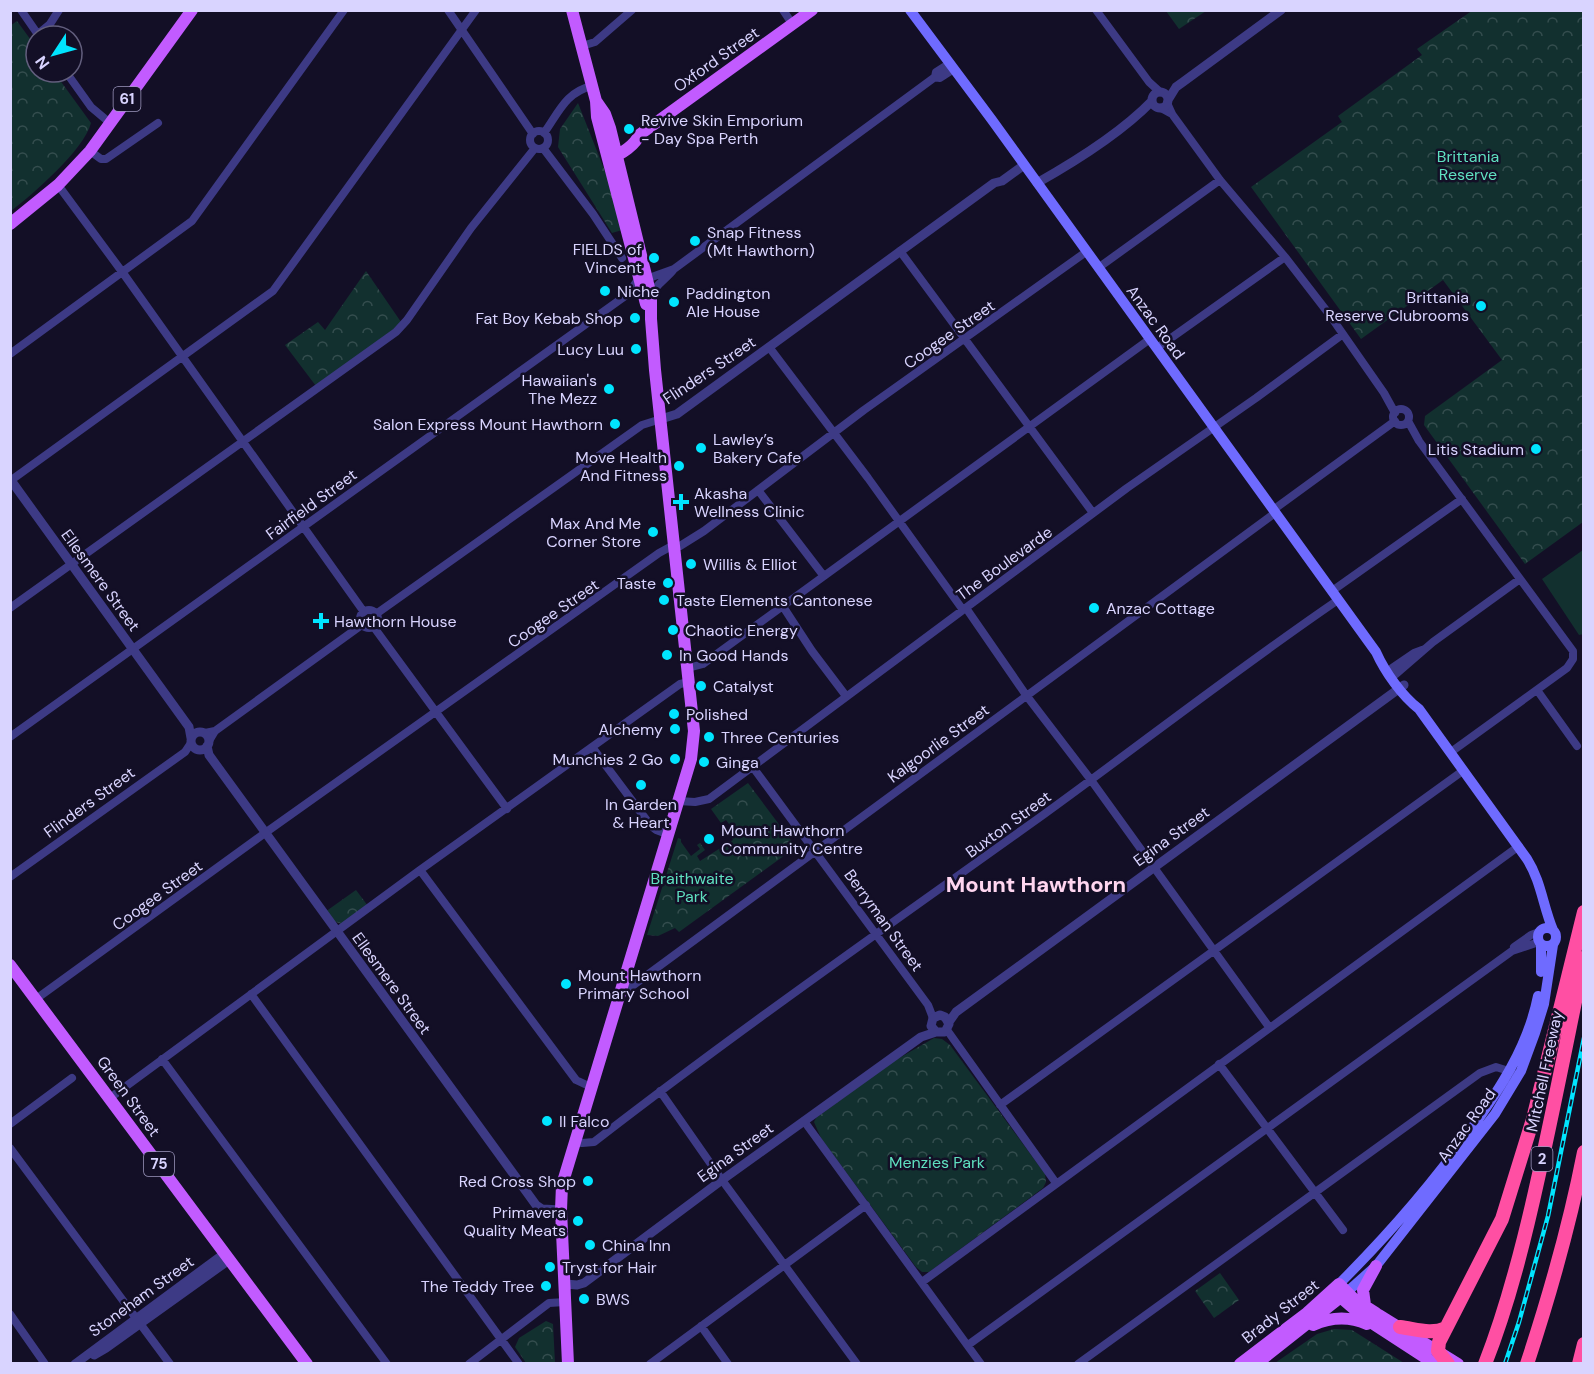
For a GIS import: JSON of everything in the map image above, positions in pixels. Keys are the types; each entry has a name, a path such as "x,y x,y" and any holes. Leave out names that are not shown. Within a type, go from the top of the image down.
{"highway":[{"path":"1448,1364 1437,1357 1439,1342 1502,1219 1533,1119 1584,912"},
{"name":"Mitchell Freeway","path":"1486,1360 1500,1322 1526,1230 1584,958"},
{"path":"1527,1364 1568,1225 1584,1152"},
{"path":"1400,1327 1426,1331 1446,1328"},
{"path":"1579,1364 1584,1344"}],"main road":[{"name":"61","path":"10,224 58,185 90,151 192,10"},
{"path":"568,1364 561,1210 562,1185 678,801 693,747 694,731 647,294 611,152 597,117 596,101 572,10"},
{"name":"Oxford Street","path":"611,152 637,140 639,135 812,10"},
{"name":"Anzac Road","path":"909,10 1040,186 1376,652 1394,671 1412,703 1451,752 1519,846 1536,874 1545,912 1544,1004 1535,1033 1495,1114 1376,1266 1340,1291"},
{"name":"Anzac Road","path":"1376,652 1381,663 1402,686"},
{"name":"Green Street","path":"10,965 307,1364"},
{"name":"Anzac Road","path":"1340,1291 1453,1155 1500,1088 1514,1073"},
{"path":"1374,1322 1365,1305 1363,1290 1376,1266"},
{"path":"1340,1291 1365,1305"},
{"path":"1340,1291 1374,1322 1437,1357 1458,1364"},
{"name":"Brady Street","path":"1256,1364 1299,1332 1340,1291"},
{"name":"Brady Street","path":"1240,1364 1340,1291"},
{"path":"1299,1332 1316,1323 1334,1318 1374,1322 1400,1327 1437,1357"}],"street":[{"path":"21,10 31,24"},
{"path":"50,24 59,10"},
{"path":"10,354 192,221 344,10"},
{"path":"448,10 532,134 531,143 539,148 592,214 622,258"},
{"path":"11,480 273,291 476,10"},
{"path":"582,46 595,42 632,10"},
{"path":"783,10 793,25"},
{"path":"1096,10 1220,180 1285,257 1343,334 1400,418 1573,651 1573,659 1567,668 1451,752"},
{"path":"1040,186 1057,177 1058,173 1281,10"},
{"path":"647,294 674,269 935,77 940,78 952,66"},
{"path":"75,84 91,107 110,123"},
{"path":"544,133 571,95 581,88 592,86"},
{"path":"90,151 101,159 106,159 158,123"},
{"path":"10,608 396,332 407,320 471,228 539,148 547,145 548,140 544,133 538,131 532,134"},
{"name":"Flinders Street","path":"376,614 642,425 676,414 994,183 1002,180 1022,163"},
{"path":"1098,268 1220,180"},
{"path":"58,185 364,612"},
{"path":"900,251 1093,513"},
{"name":"Coogee Street","path":"36,999 659,553 681,546 704,531 864,410 1086,252"},
{"path":"1157,348 1285,257"},
{"path":"644,278 674,269"},
{"name":"Fairfield Street","path":"10,737 628,294 644,278"},
{"name":"Fairfield Street","path":"628,294 647,294"},
{"name":"The Boulevarde","path":"678,801 695,802 709,798 1093,513 1343,334"},
{"path":"688,668 703,664 1150,339"},
{"path":"770,346 1091,780 1269,1027"},
{"name":"Kalgoorlie Street","path":"618,996 1400,418"},
{"name":"Ellesmere Street","path":"11,480 336,932 536,1205 542,1209 561,1210"},
{"path":"759,490 823,575"},
{"name":"Buxton Street","path":"574,1141 594,1142 660,1091 1091,780 1279,640 1462,499"},
{"path":"1394,671 1414,652 1424,650 1520,579"},
{"path":"782,605 846,696"},
{"path":"370,610 376,614 378,621 374,626 369,627 363,624 361,618 364,612 370,610"},
{"path":"201,743 363,624"},
{"path":"374,626 507,809"},
{"path":"110,1098 420,870 680,684 689,682"},
{"name":"Egina Street","path":"565,1284 584,1283 722,1180 1402,686"},
{"path":"1537,690 1577,746"},
{"name":"Flinders Street","path":"10,877 185,752 201,743"},
{"path":"592,747 651,826 667,834"},
{"name":"Berryman Street","path":"752,766 1056,1183"},
{"path":"1000,1105 1464,771"},
{"path":"922,1282 1519,846"},
{"path":"420,870 576,1080 591,1086"},
{"path":"968,1345 1512,951 1544,937"},
{"path":"251,994 519,1364"},
{"path":"162,1059 387,1364"},
{"path":"1219,1064 1343,1230"},
{"path":"1078,1364 1484,1071 1496,1067 1514,1073"},
{"path":"10,1124 72,1077"},
{"path":"660,1091 722,1180 857,1364"},
{"path":"804,1121 981,1364"},
{"path":"10,1148 170,1364"},
{"path":"650,1364 866,1205"},
{"name":"Stoneham Street","path":"75,1364 227,1256"},
{"path":"469,1364 549,1303 565,1302"},
{"path":"10,1314 45,1364"},
{"name":"Stoneham Street","path":"84,1364 138,1321"},
{"path":"701,1326 728,1364"},
{"path":"38,1352 51,1364"}],"green space":[{"name":"Brittania Reserve","path":"1473,10 1583,11 1583,522 1525,564 1424,425 1425,416 1502,360 1443,280 1361,339 1251,187 1342,122 1338,116 1422,55 1417,49"},
{"path":"1166,11 1206,11 1179,29"},
{"path":"17,21 24,31 24,84 63,84 91,123 79,146 44,183 11,211 10,26"},
{"path":"578,103 608,179 622,230 612,233 558,147 560,129"},
{"path":"366,271 401,322 316,386 285,345 318,322 325,330"},
{"path":"1583,550 1584,634 1579,635 1542,579"},
{"name":"Braithwaite Park","path":"748,783 796,847 679,932 675,928 658,936 647,935 678,838 681,839 691,856 700,849 697,845 700,843 705,850 697,856 700,861 733,840 728,832 732,828 726,820 721,823 711,809"},
{"path":"356,890 368,906 342,924 333,921 325,912"},
{"name":"Menzies Park","path":"934,1038 942,1039 950,1045 1045,1174 1046,1182 1043,1188 929,1272 922,1272 821,1138 814,1122 816,1118 894,1061"},
{"path":"1220,1273 1239,1300 1214,1318 1195,1291"},
{"path":"546,1321 553,1324 555,1363 526,1363 515,1347 519,1338"},
{"path":"1334,1329 1352,1330 1404,1363 1275,1363 1317,1334"}],"railway":[{"path":"1505,1364 1548,1216 1584,1038"}],"place":[{"name":"Revive Skin Emporium - Day Spa Perth","path":"629,129"},
{"name":"Snap Fitness (Mt Hawthorn)","path":"695,241"},
{"name":"FIELDS of Vincent","path":"654,258"},
{"name":"Niche","path":"605,291"},
{"name":"Paddington Ale House","path":"674,302"},
{"name":"Brittania Reserve Clubrooms","path":"1481,306"},
{"name":"Fat Boy Kebab Shop","path":"635,318"},
{"name":"Lucy Luu","path":"636,349"},
{"name":"Hawaiian's The Mezz","path":"609,389"},
{"name":"Salon Express Mount Hawthorn","path":"615,424"},
{"name":"Lawley’s Bakery Cafe","path":"701,448"},
{"name":"Litis Stadium","path":"1536,449"},
{"name":"Move Health And Fitness","path":"679,466"},
{"name":"Akasha Wellness Clinic","path":"681,502"},
{"name":"Max And Me Corner Store","path":"653,532"},
{"name":"Willis & Elliot","path":"691,564"},
{"name":"Taste","path":"668,583"},
{"name":"Taste Elements Cantonese","path":"664,600"},
{"name":"Anzac Cottage","path":"1094,608"},
{"name":"Hawthorn House","path":"321,621"},
{"name":"Chaotic Energy","path":"673,630"},
{"name":"In Good Hands","path":"667,655"},
{"name":"Catalyst","path":"701,686"},
{"name":"Polished","path":"674,714"},
{"name":"Alchemy","path":"675,729"},
{"name":"Three Centuries","path":"709,737"},
{"name":"Munchies 2 Go","path":"675,759"},
{"name":"Ginga","path":"704,762"},
{"name":"In Garden & Heart","path":"641,785"},
{"name":"Mount Hawthorn Community Centre","path":"709,839"},
{"name":"Mount Hawthorn Primary School","path":"566,984"},
{"name":"Il Falco","path":"547,1121"},
{"name":"Red Cross Shop","path":"588,1181"},
{"name":"Primavera Quality Meats","path":"578,1221"},
{"name":"China Inn","path":"590,1245"},
{"name":"Tryst for Hair","path":"550,1267"},
{"name":"The Teddy Tree","path":"546,1286"},
{"name":"BWS","path":"584,1299"}],"district":[{"name":"Mount Hawthorn","path":"1036,884"}]}
